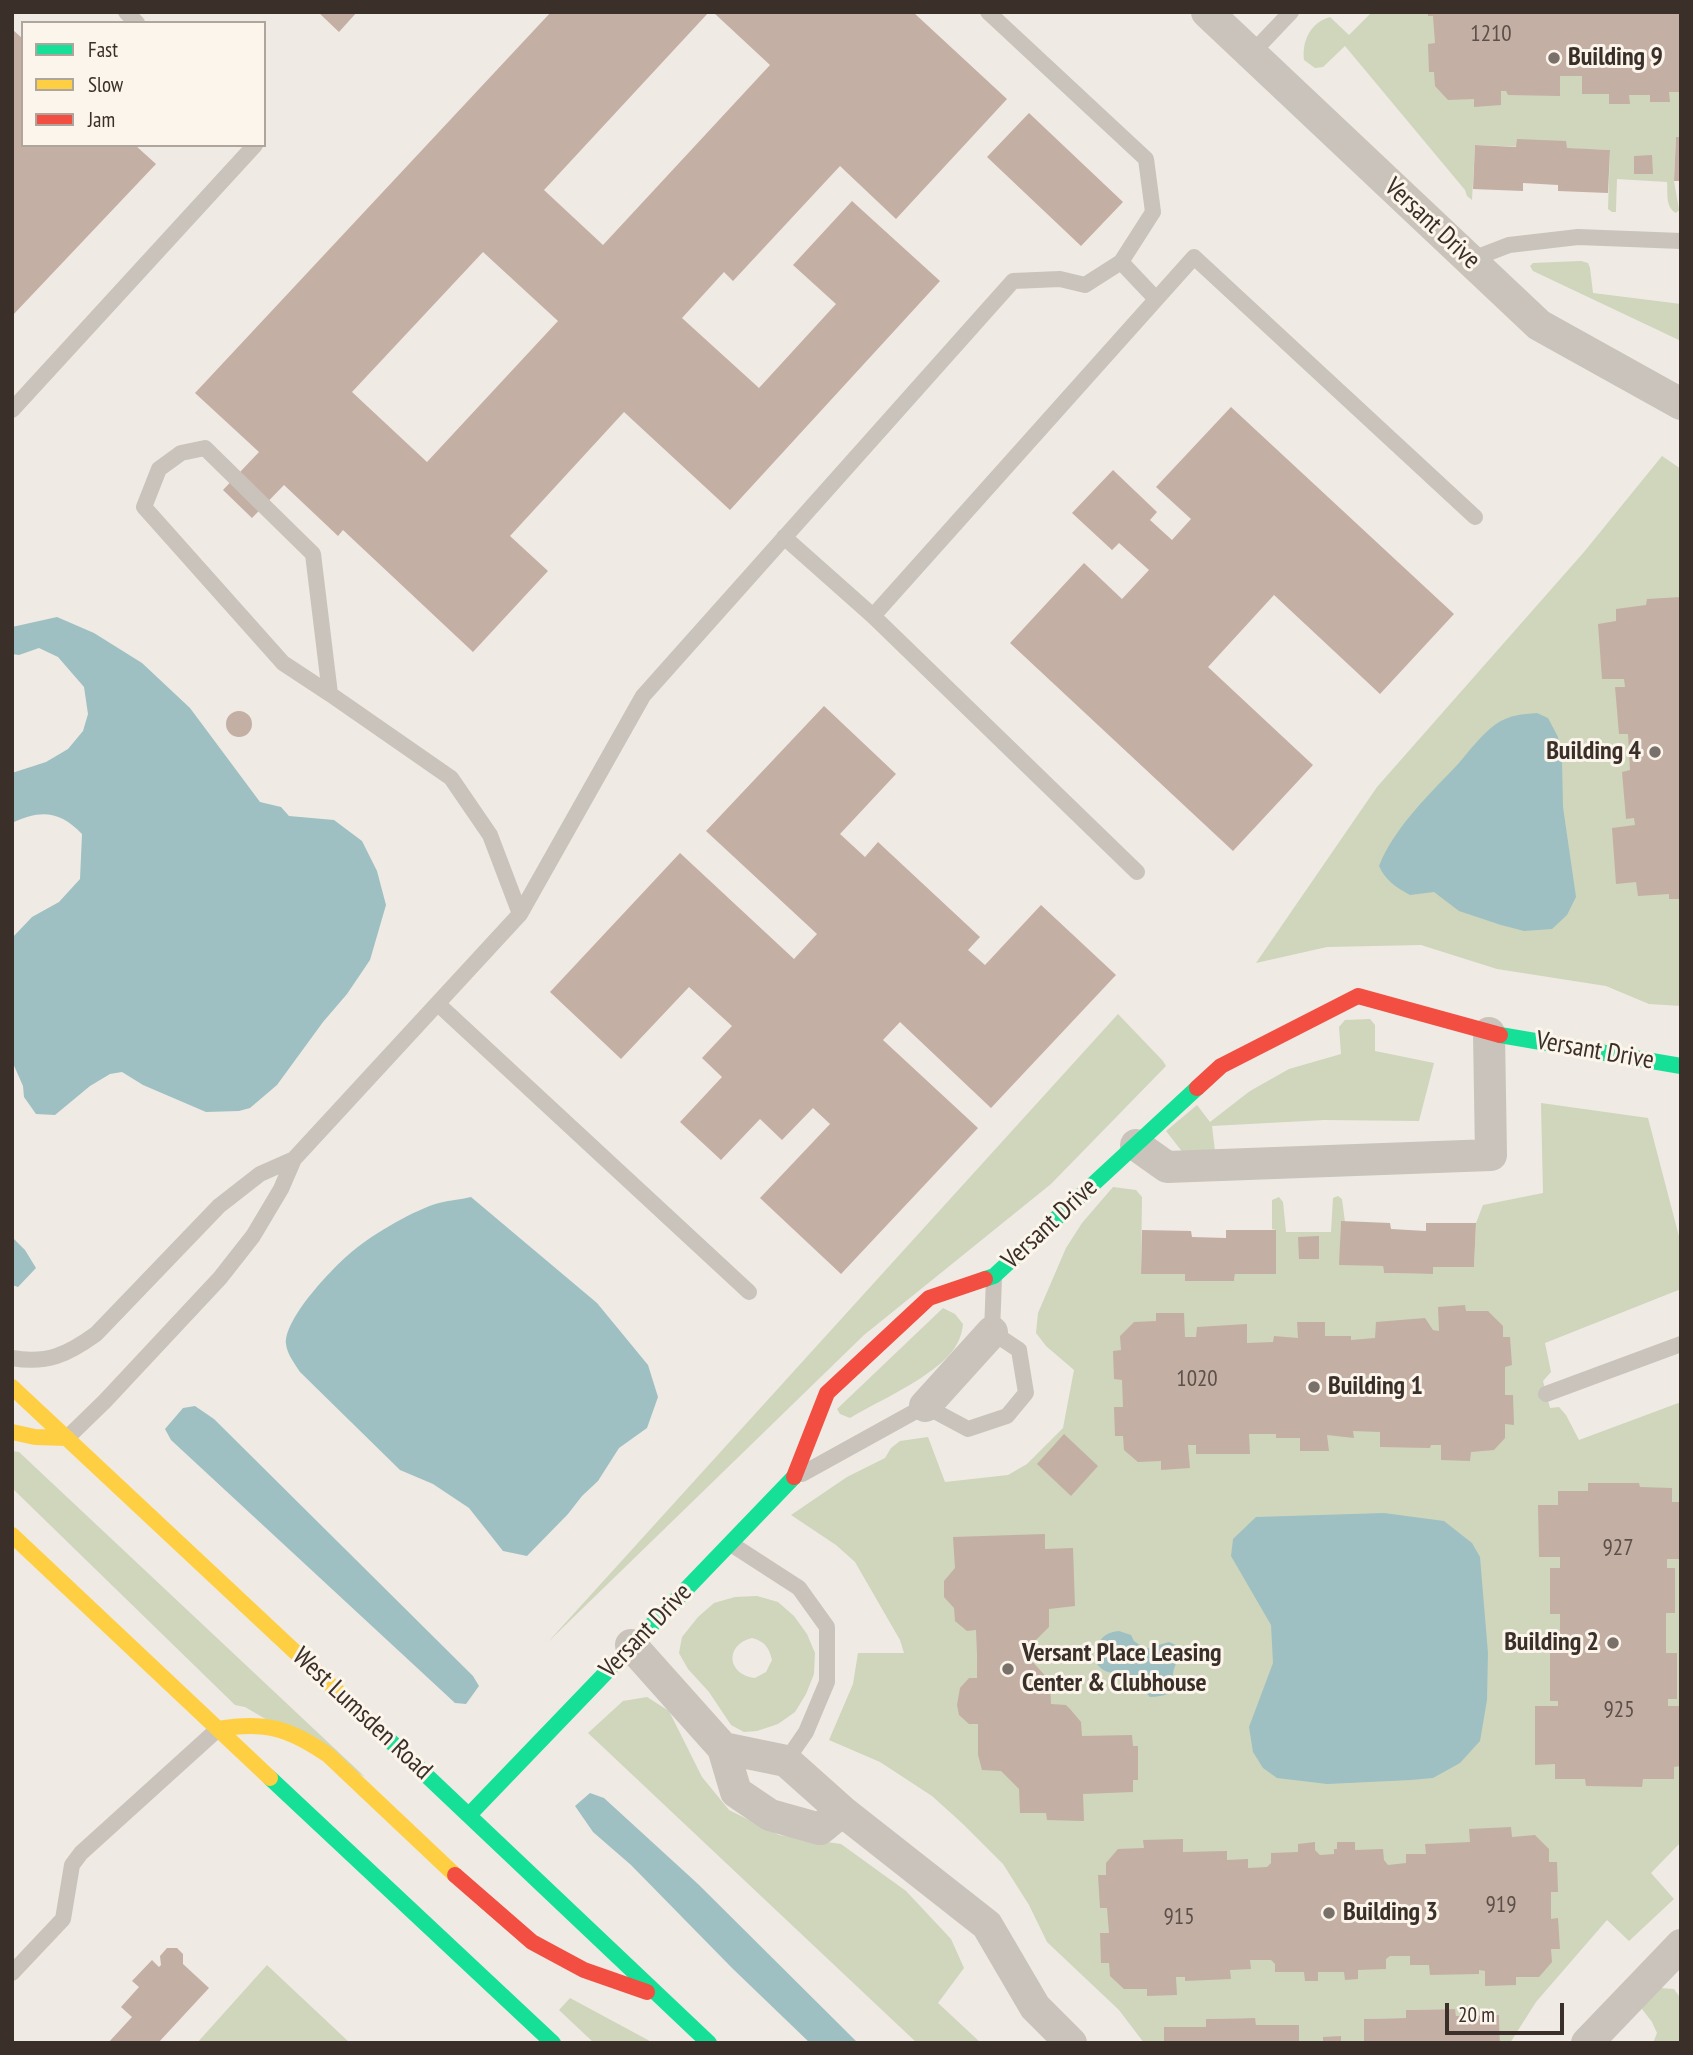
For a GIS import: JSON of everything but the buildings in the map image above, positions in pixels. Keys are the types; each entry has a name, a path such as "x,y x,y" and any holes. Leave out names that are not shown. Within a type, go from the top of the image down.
{"main road":[{"name":"Versant Drive","path":"470,1815 631,1645 794,1479 827,1393 929,1298 994,1276 1221,1066 1358,996 1489,1033 1681,1066"},
{"name":"West Lumsden Road","path":"12,1387 470,1815 709,2043"},
{"path":"12,1432 35,1437 67,1438"},
{"path":"12,1535 553,2043"},
{"path":"218,1729 265,1724 287,1729 305,1739 328,1755 472,1891 532,1942 583,1970 659,1996"}],"street":[{"name":"Versant Drive","path":"1207,12 1539,325 1681,404"},
{"path":"1136,1145 1167,1167 1491,1155 1489,1033"},
{"path":"925,1406 992,1332"},
{"path":"631,1645 723,1748 736,1792 770,1815 820,1829 842,1811"},
{"path":"723,1748 786,1761 842,1811 987,1925 1035,2007 1071,2043"},
{"path":"1587,2043 1675,1963"}],"lane":[{"path":"67,1438 220,1278 253,1236 281,1189 294,1159 520,914 643,696 1013,281 1060,279 1085,285 1121,262 1153,212 1146,159 988,12"},
{"path":"1251,54 1291,12"},
{"path":"12,410 253,147"},
{"path":"1470,260 1509,245 1578,237 1681,241"},
{"path":"873,616 1194,257 1475,517"},
{"path":"1121,262 1156,299"},
{"path":"331,694 313,554 205,448 181,453 159,469 144,507 283,663 451,778 490,835 520,914"},
{"path":"784,537 873,616 1137,872"},
{"path":"438,1004 749,1292"},
{"path":"12,1358 33,1361 58,1357 78,1347 96,1334 219,1206 260,1174 294,1159"},
{"path":"794,1479 925,1406 968,1429 1007,1416 1026,1393 1019,1350 992,1332 994,1276"},
{"path":"1546,1394 1681,1343"},
{"path":"730,1543 799,1588 827,1627 827,1682 806,1732 786,1761"},
{"path":"12,1973 63,1919 72,1865 81,1853 218,1729"}],"green space":[{"path":"1372,12 1681,12 1681,137 1676,137 1674,181 1679,210 1676,213 1670,207 1667,182 1617,179 1616,212 1608,209 1610,150 1475,145 1472,200 1345,46 1323,67 1315,68 1304,60 1306,40 1317,24 1330,17 1349,35"},
{"path":"1533,263 1588,263 1590,268 1593,293 1681,304 1681,341 1533,271 1530,266"},
{"path":"1662,456 1681,469 1681,1006 1649,1004 1606,986 1497,969 1421,945 1327,947 1256,963 1377,787 1584,552"},
{"path":"1118,1014 1166,1066 1051,1184 864,1335 548,1642"},
{"path":"1370,1019 1375,1025 1375,1051 1434,1063 1419,1121 1324,1120 1212,1126 1215,1151 1184,1154 1166,1131 1197,1105 1210,1122 1250,1091 1289,1069 1341,1054 1339,1027 1345,1020"},
{"path":"1541,1103 1648,1118 1681,1244 1681,1289 1545,1343 1551,1372 1543,1381 1550,1408 1559,1407 1579,1440 1681,1402 1681,1842 1651,1873 1674,1899 1629,1941 1607,1920 1536,2002 1510,2043 1500,2043 1499,2015 1456,2016 1454,2009 1406,2010 1406,2018 1364,2019 1364,2043 1299,2043 1299,2025 1256,2025 1254,2018 1206,2019 1206,2027 1165,2027 1164,2043 1144,2043 1119,2010 1047,1942 1029,1905 1003,1864 963,1824 932,1796 880,1762 829,1740 853,1684 858,1653 904,1653 900,1640 855,1562 836,1545 791,1515 847,1477 885,1458 891,1448 900,1441 928,1437 945,1482 1008,1475 1027,1464 1063,1428 1074,1370 1046,1346 1036,1333 1038,1313 1066,1248 1082,1223 1113,1187 1136,1190 1142,1197 1141,1274 1185,1274 1185,1280 1234,1281 1235,1274 1276,1274 1276,1230 1272,1229 1272,1200 1279,1197 1283,1202 1286,1232 1331,1232 1333,1198 1338,1196 1342,1199 1345,1222 1341,1222 1340,1264 1383,1266 1384,1273 1432,1274 1433,1267 1474,1267 1476,1223 1483,1205 1543,1193"},
{"path":"943,1308 955,1314 963,1324 954,1349 945,1359 906,1387 850,1418 840,1414 837,1409"},
{"path":"12,1451 19,1452 365,1777 245,1707 235,1705 12,1488"},
{"path":"757,1596 778,1602 794,1616 807,1634 815,1653 814,1674 795,1712 778,1724 757,1731 744,1732 731,1725 679,1653 682,1637 698,1617 714,1603 735,1597","holes":["756,1639 765,1645 772,1660 766,1672 755,1678 746,1676 734,1666 733,1653 743,1642"]},
{"path":"647,1697 669,1711 702,1777 729,1810 779,1835 841,1844 906,1891 951,1939 964,1968 938,2003 981,2043 917,2043 588,1733 623,1701"},
{"path":"267,1965 350,2043 197,2043"},
{"path":"1660,1988 1674,1989 1681,1999 1681,2043 1653,2043 1657,2033 1642,2009 1645,1998"},
{"path":"570,1998 652,2043 594,2043 559,2010"}],"water":[{"path":"57,617 94,633 142,663 190,708 260,802 281,807 289,816 334,820 362,841 377,871 386,905 370,960 277,1085 250,1108 206,1112 143,1085 122,1072 110,1074 90,1086 55,1115 36,1114 24,1097 23,1086 12,1061 12,938 32,917 59,902 80,879 82,834 66,821 50,815 41,814 12,823 12,773 46,762 68,749 83,731 88,714 84,687 58,657 39,648 19,655 12,654 12,627"},
{"path":"1537,713 1548,718 1558,737 1562,759 1563,807 1576,897 1567,915 1552,929 1524,931 1459,911 1434,892 1410,895 1392,883 1379,866 1394,837 1414,811 1491,728 1511,717"},
{"path":"471,1197 597,1303 648,1365 658,1397 647,1428 619,1448 598,1481 527,1556 503,1551 469,1508 433,1484 400,1470 300,1372 286,1344 293,1320 312,1293 354,1250 407,1216 443,1202"},
{"path":"12,1237 25,1250 36,1268 18,1287 12,1285"},
{"path":"195,1406 214,1419 473,1676 479,1686 466,1704 455,1703 171,1440 165,1429 183,1408"},
{"path":"1384,1513 1444,1521 1472,1543 1480,1557 1488,1653 1487,1700 1480,1741 1460,1763 1433,1778 1327,1784 1277,1778 1263,1768 1253,1752 1249,1727 1273,1663 1271,1625 1231,1556 1233,1539 1256,1517"},
{"path":"1119,1631 1131,1635 1134,1641 1145,1649 1169,1642 1176,1645 1180,1653 1173,1672 1171,1691 1150,1697 1133,1679 1099,1667 1096,1662 1098,1645 1106,1635"},
{"path":"590,1793 604,1798 698,1884 858,2043 810,2043 631,1865 593,1832 575,1806"}],"traffic: fast":[{"path":"1500,1035 1681,1066"},
{"path":"985,1279 994,1276 1197,1088"},
{"path":"469,1815 794,1477"},
{"path":"369,1721 709,2043"},
{"path":"270,1778 553,2043"}],"traffic: slow":[{"path":"12,1387 369,1721"},
{"path":"12,1432 35,1437 67,1438"},
{"path":"12,1535 270,1778"},
{"path":"218,1729 250,1726 276,1729 314,1746 328,1755 455,1875"}],"traffic: jam":[{"path":"1197,1088 1221,1066 1358,996 1500,1035"},
{"path":"794,1477 827,1393 929,1298 985,1279"},
{"path":"455,1875 532,1942 584,1970 647,1992"}],"place":[{"name":"Building 9","path":"1554,58"},
{"name":"Building 4","path":"1655,752"},
{"name":"Building 1","path":"1314,1387"},
{"name":"Building 2","path":"1613,1643"},
{"name":"Versant Place Leasing Center & Clubhouse","path":"1008,1669"},
{"name":"Building 3","path":"1329,1913"}]}
